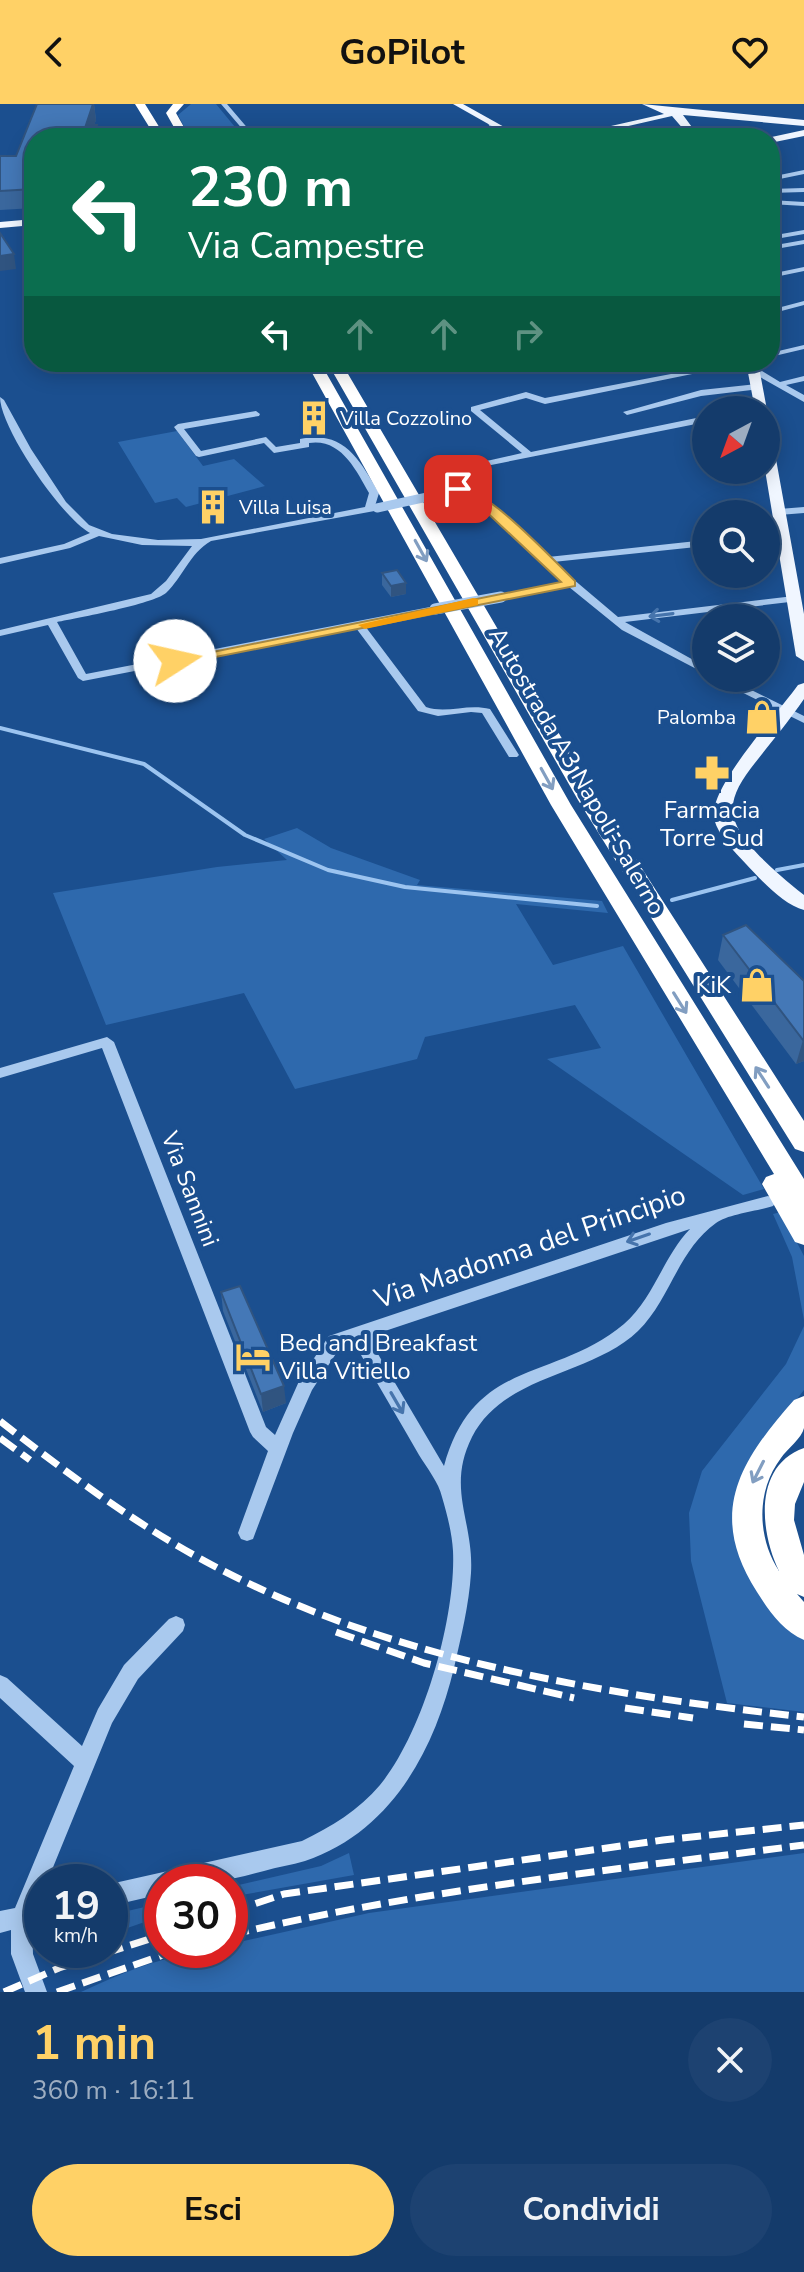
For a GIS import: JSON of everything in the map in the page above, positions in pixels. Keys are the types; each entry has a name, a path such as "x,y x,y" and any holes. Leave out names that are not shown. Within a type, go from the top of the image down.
{"highway":[{"path":"140,104 155,128"},
{"path":"154,104 170,128"},
{"path":"179,104 172,115 179,128"},
{"name":"Autostrada A3 Napoli-Salerno","path":"319,372 561,805 804,1201"},
{"name":"Autostrada A3 Napoli-Salerno","path":"340,372 588,800 804,1142"},
{"path":"696,1029 713,1078 804,1234"},
{"path":"804,1409 755,1473 748,1495 746,1523 753,1557 768,1584 804,1624"},
{"path":"804,1461 789,1478 781,1496 777,1519 786,1556 804,1582"}],"main road":[{"path":"457,104 501,128"},
{"path":"646,104 678,115 688,128"},
{"path":"614,128 678,115"},
{"path":"655,120 678,115 804,123"},
{"path":"780,138 804,133"},
{"path":"0,225 24,223"},
{"path":"753,372 758,396"},
{"path":"780,519 804,656"},
{"path":"804,688 729,781 721,807 722,820 742,854 804,904"}],"street":[{"path":"224,104 244,128"},
{"path":"489,122 492,128"},
{"path":"780,177 804,172"},
{"path":"780,191 804,190"},
{"path":"780,203 804,204"},
{"path":"780,236 804,232"},
{"path":"780,246 804,242"},
{"path":"780,274 804,269"},
{"path":"780,309 804,303"},
{"path":"780,353 804,347"},
{"path":"528,454 474,409 526,395 545,401 710,372"},
{"path":"762,372 804,399"},
{"path":"780,384 804,378"},
{"path":"627,412 701,393 757,387"},
{"path":"0,400 72,514 86,528 101,532 162,543 201,542 235,532 373,509 458,489"},
{"path":"256,414 178,427 199,454 266,440 274,450 306,445 303,441 313,438 331,440 356,462 374,493 373,509"},
{"path":"692,422 438,473 458,489 484,503 571,584 615,620 692,663"},
{"path":"780,512 804,510"},
{"path":"0,561 67,546 101,532"},
{"path":"0,633 155,596 201,542"},
{"path":"547,560 692,544"},
{"path":"51,621 83,678 571,584"},
{"path":"615,620 794,599"},
{"path":"360,626 422,709 437,713 478,708 486,711 513,755"},
{"path":"746,692 804,720"},
{"name":"Via Sannini","path":"0,1073 107,1042 259,1432 278,1449"},
{"path":"713,1216 768,1202"},
{"name":"Via Madonna del Principio","path":"247,1533 278,1449 326,1351 335,1341 520,1277 713,1216"},
{"name":"Via Madonna del Principio","path":"247,1864 304,1851 324,1842 377,1806 418,1749 440,1690 456,1614 462,1549 450,1492 457,1448 474,1418 497,1398 626,1332 654,1300 689,1239 713,1216"},
{"path":"364,1333 367,1350 450,1492"},
{"path":"36,1992 22,1954 21,1918 105,1716 131,1672 176,1625"},
{"path":"0,1685 86,1763"}],"shaded area":[{"path":"191,104 216,104 236,128 185,128 178,115"},
{"path":"177,431 203,466 234,459 265,486 186,507 177,498 155,503 118,442"},
{"path":"297,828 331,848 420,880 417,885 602,901 608,913 516,904 553,965 623,946 764,1189 743,1195 547,1059 601,1048 575,1005 425,1037 417,1059 295,1089 244,993 106,1025 53,893 217,867 287,860 264,839"},
{"path":"781,1212 804,1256 804,1320 792,1257 773,1214"},
{"path":"804,1326 804,1390 749,1460 737,1488 804,1639 804,1712 727,1703 691,1561 689,1513 702,1471 786,1364"},
{"path":"349,1853 354,1875 248,1894 248,1883 321,1866"},
{"path":"804,1853 804,1992 81,1992 144,1966 248,1968 248,1940 369,1913"},
{"path":"144,1907 144,1922 128,1928 128,1911"}],"building":[{"path":"37,104 93,104 86,125 97,125 96,128 27,128"},
{"path":"24,136 24,190 0,191 0,156 16,156"},
{"path":"0,233 14,254 0,256"},
{"path":"397,570 406,583 391,586 382,573"},
{"path":"746,925 804,981 803,1040 723,935"},
{"name":"Bed and Breakfast Villa Vitiello","path":"240,1286 284,1386 261,1394 221,1292"}],"waterway":[{"path":"0,728 144,764 245,835 328,870 405,887 597,906"},
{"path":"777,870 804,865"},
{"path":"672,900 755,878"}],"railway":[{"path":"0,1421 87,1486 178,1546 250,1584 325,1616 403,1643 562,1682 642,1696 804,1717"},
{"path":"0,1438 30,1460"},
{"path":"336,1632 424,1663 574,1698"},
{"path":"625,1708 693,1718"},
{"path":"744,1724 804,1730"},
{"path":"248,1906 284,1894 663,1840 804,1825"},
{"path":"248,1931 444,1893 804,1845"},
{"path":"4,1992 59,1968 144,1941"},
{"path":"57,1992 144,1962"}],"slow traffic":[{"path":"365,625 473,602"}],"place":[{"name":"Villa Cozzolino","path":"314,418"},
{"name":"Villa Luisa","path":"213,507"},
{"name":"Palomba","path":"762,717"},
{"name":"Farmacia Torre Sud","path":"712,773"},
{"name":"KiK","path":"757,985"},
{"name":"Bed and Breakfast Villa Vitiello","path":"253,1357"}],"route":[{"path":"175,661 571,584 484,503 458,489"}]}
